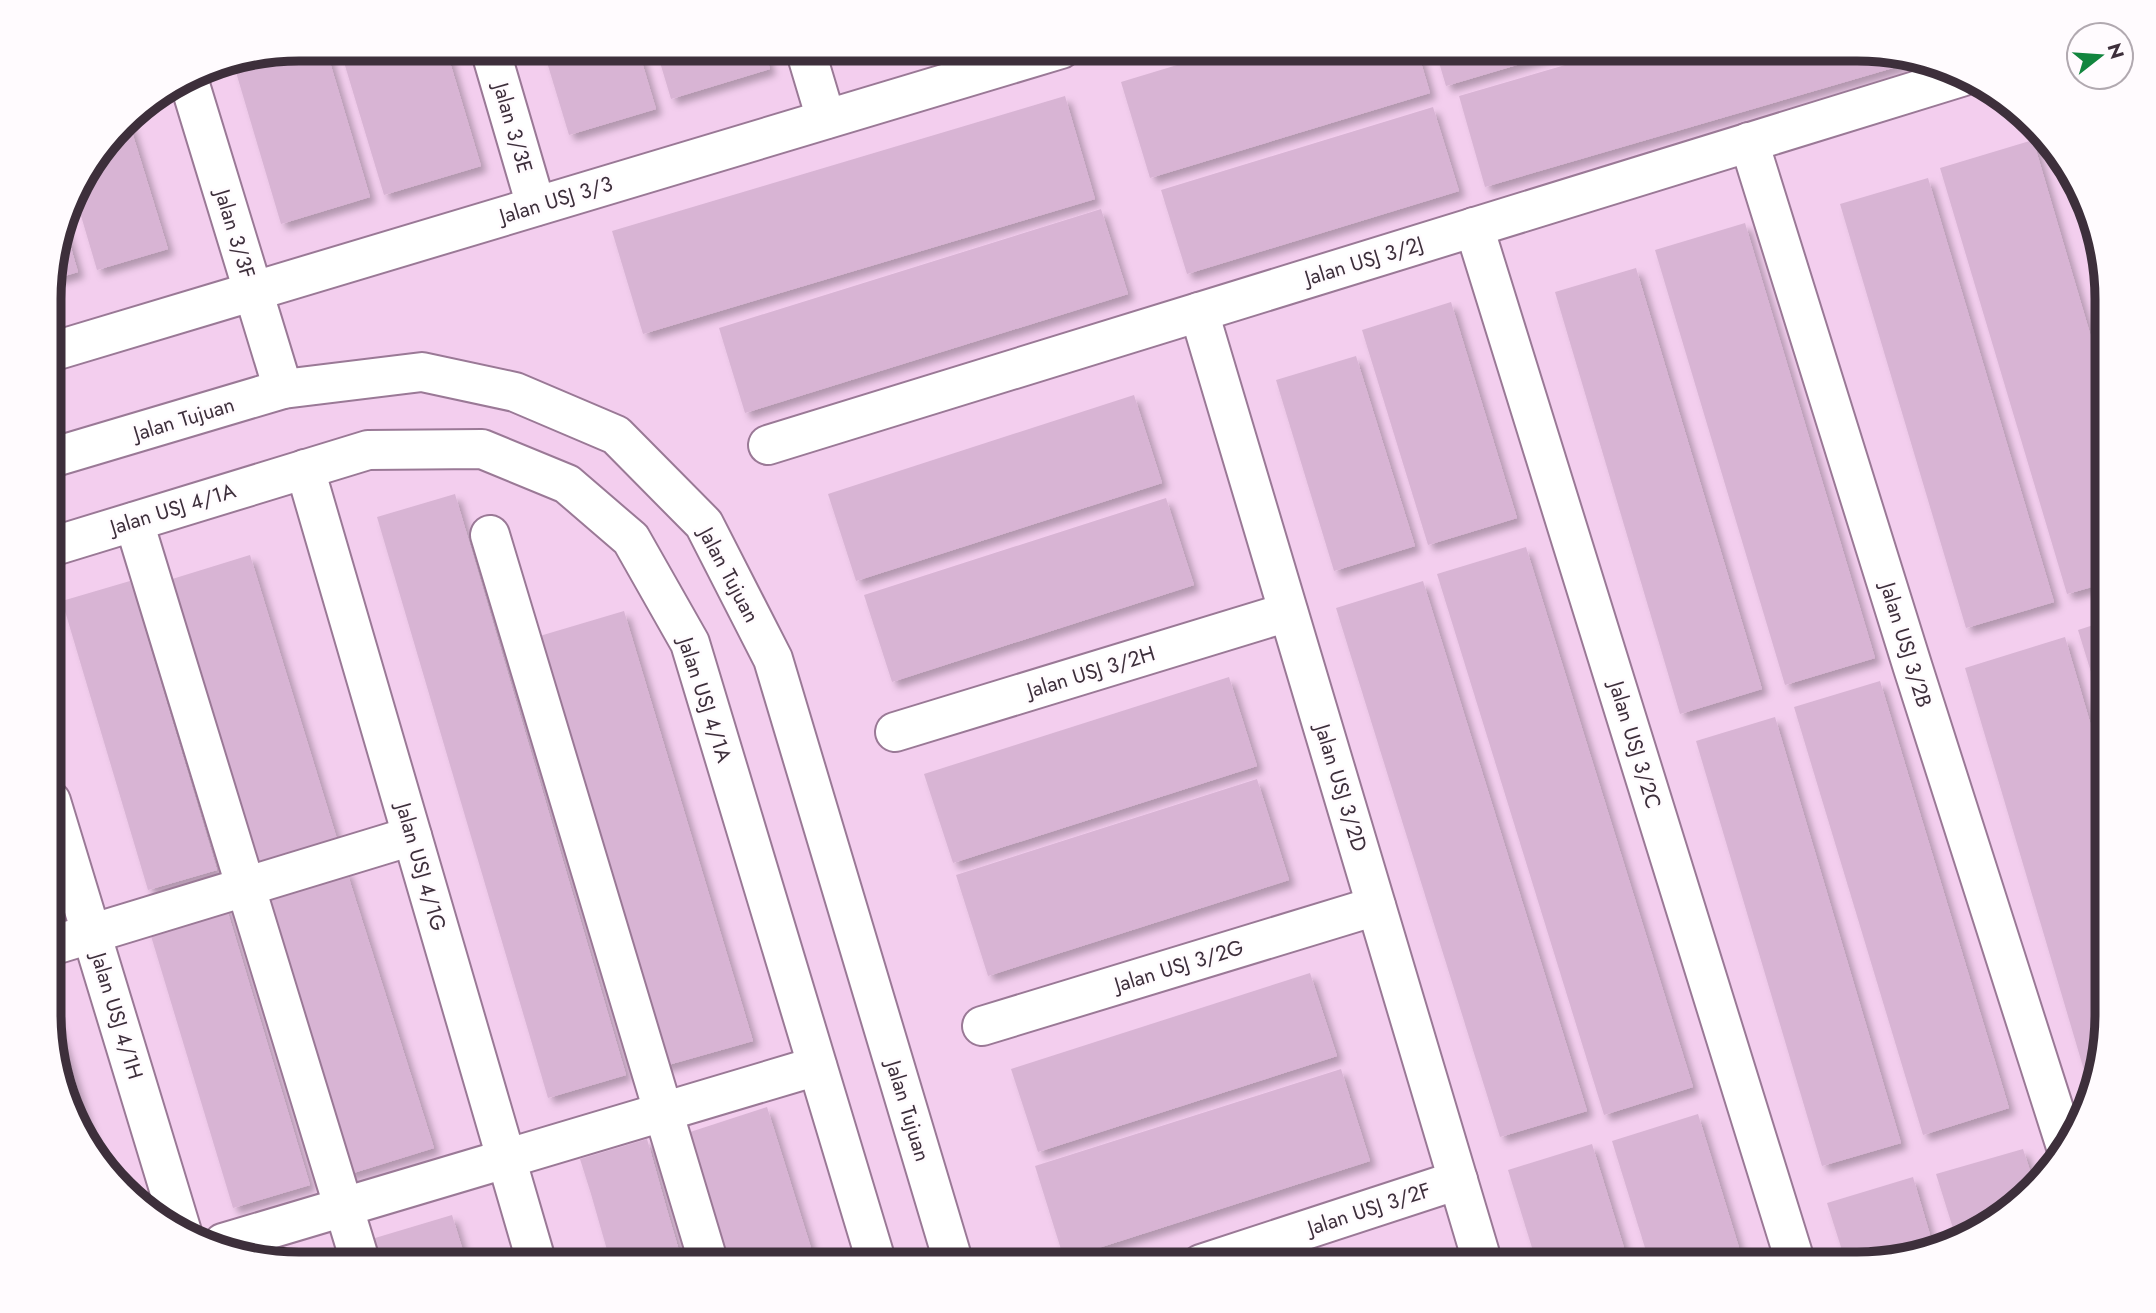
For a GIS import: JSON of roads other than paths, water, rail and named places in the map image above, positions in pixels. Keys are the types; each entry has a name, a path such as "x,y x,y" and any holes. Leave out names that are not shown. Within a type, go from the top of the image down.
{"street":[{"name":"Jalan 3/3E","path":"493,61 536,206"},
{"path":"809,61 826,119"},
{"name":"Jalan USJ 3/3","path":"61,349 1021,61"},
{"name":"Jalan USJ 3/2J","path":"768,445 1950,80"},
{"name":"Jalan 3/3F","path":"191,88 283,389"},
{"name":"Jalan USJ 3/2B","path":"1749,142 1908,654 2068,1123"},
{"name":"Jalan USJ 3/2C","path":"1474,227 1792,1251"},
{"name":"Jalan USJ 3/2D","path":"1199,312 1479,1251"},
{"name":"Jalan Tujuan","path":"61,455 283,389 422,372 515,392 616,435 704,524 773,659 950,1252"},
{"name":"Jalan USJ 4/1A","path":"61,544 368,450 482,449 567,484 631,539 690,643 873,1252"},
{"name":"Jalan USJ 4/1G","path":"305,469 534,1252"},
{"path":"134,522 357,1252"},
{"path":"490,535 705,1252"},
{"name":"Jalan USJ 3/2H","path":"895,732 1288,612"},
{"name":"Jalan USJ 4/1H","path":"61,833 178,1219"},
{"path":"61,943 412,836"},
{"name":"Jalan USJ 3/2G","path":"982,1026 1376,906"},
{"path":"229,1241 817,1066"},
{"name":"Jalan USJ 3/2F","path":"1239,1251 1458,1180"}]}
